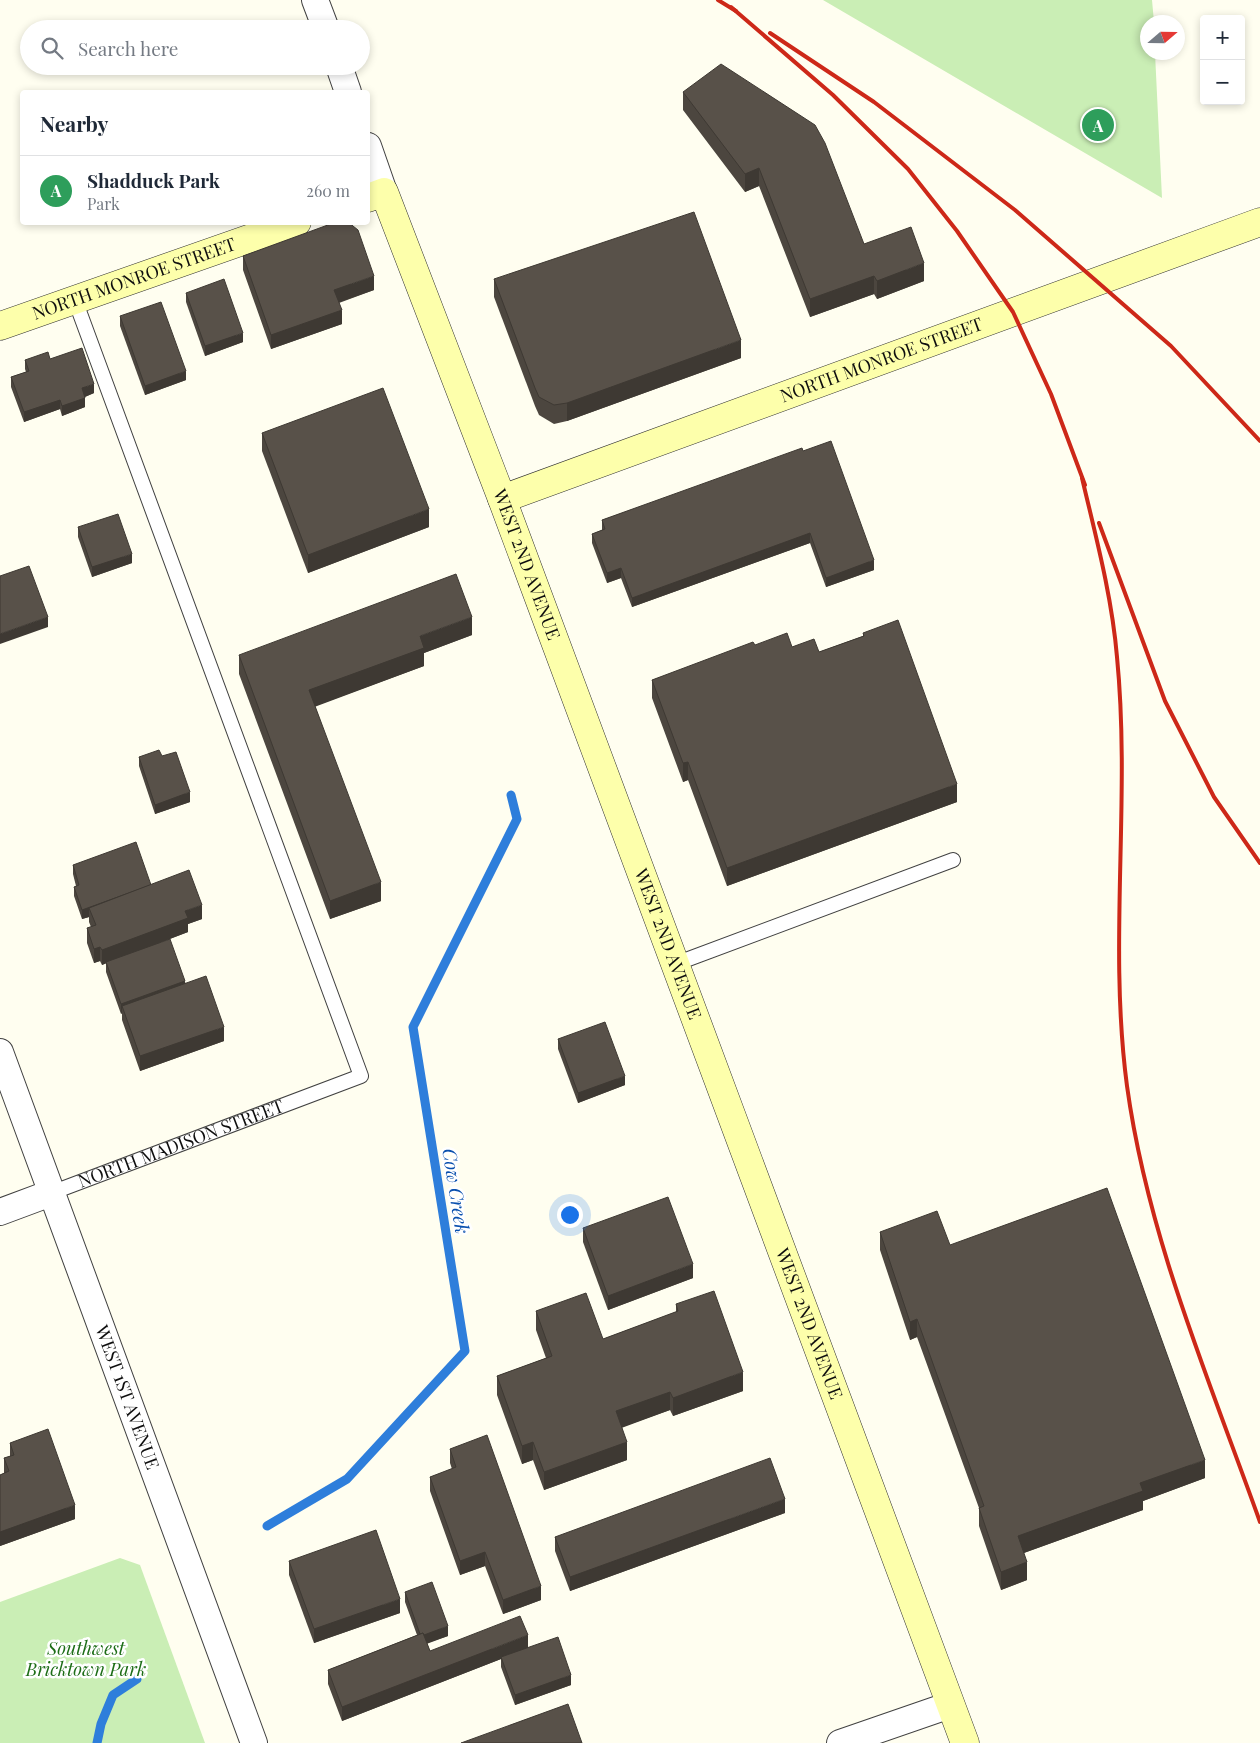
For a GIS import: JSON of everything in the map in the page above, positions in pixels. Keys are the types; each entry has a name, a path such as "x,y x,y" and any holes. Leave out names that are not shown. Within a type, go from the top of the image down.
{"street":[{"path":"315,0 323,20"},
{"path":"342,75 347,90"},
{"name":"WEST 2ND AVENUE","path":"370,158 376,195 502,499 965,1743"},
{"name":"NORTH MONROE STREET","path":"502,499 1260,222"},
{"name":"NORTH MONROE STREET","path":"0,326 288,225"},
{"name":"WEST 1ST AVENUE","path":"0,1052 254,1743"},
{"name":"NORTH MADISON STREET","path":"0,1212 51,1193"},
{"path":"840,1743 950,1705"}],"lane":[{"name":"NORTH MADISON STREET","path":"51,1193 362,1076 75,300"},
{"path":"675,964 953,860"}],"green space":[{"path":"823,0 1152,0 1153,15 1140,15 1140,60 1155,60 1162,198"},
{"name":"Southwest Bricktown Park","path":"120,1558 140,1565 205,1743 0,1743 0,1602"}],"building":[{"path":"721,64 815,125 825,143 864,244 911,227 924,263 877,281 874,276 810,299 759,168 745,174 683,92"},
{"path":"694,212 741,340 567,403 554,405 539,397 494,279"},
{"path":"328,225 352,225 358,230 374,276 334,290 342,310 271,335 243,256"},
{"path":"224,279 243,333 205,346 186,293"},
{"path":"161,302 186,371 145,386 120,316"},
{"path":"82,348 94,384 82,388 85,398 62,406 60,400 24,412 11,377 29,371 25,360 48,352 50,359"},
{"path":"383,388 429,509 308,555 262,433"},
{"path":"831,441 874,560 826,578 810,533 632,598 621,568 607,573 592,534 605,529 602,520 802,448 803,451"},
{"path":"118,514 132,554 92,567 78,527"},
{"path":"29,566 48,617 0,634 0,576"},
{"path":"456,574 472,617 420,636 424,648 309,690 381,882 330,901 239,655"},
{"path":"898,620 957,784 727,868 688,762 683,763 652,680 753,642 755,645 787,633 792,647 814,639 819,652 864,636 863,633"},
{"path":"159,750 162,756 176,752 190,792 155,805 139,757"},
{"path":"136,842 151,885 82,910 74,887 79,885 73,865"},
{"path":"189,870 202,905 185,911 188,918 102,950 100,947 94,949 87,928 96,925 89,908"},
{"path":"170,939 185,981 121,1004 106,962"},
{"path":"206,976 224,1027 140,1056 122,1006"},
{"path":"605,1022 625,1076 578,1093 558,1039"},
{"path":"1107,1188 1205,1460 1140,1483 1143,1491 1018,1536 1027,1562 1001,1572 979,1508 984,1506 917,1319 910,1322 880,1232 937,1211 950,1245"},
{"path":"668,1197 693,1264 608,1296 583,1228"},
{"path":"714,1291 743,1372 673,1398 670,1392 616,1411 627,1442 544,1472 533,1442 522,1446 497,1376 552,1356 536,1311 586,1293 603,1339 678,1311 676,1304"},
{"path":"48,1429 75,1505 0,1532 0,1475 9,1471 4,1458 14,1455 10,1443"},
{"path":"487,1435 541,1586 503,1600 485,1552 460,1561 430,1477 456,1467 450,1449"},
{"path":"770,1458 785,1499 570,1577 555,1537"},
{"path":"376,1530 400,1599 314,1629 289,1561"},
{"path":"432,1582 448,1626 424,1635 423,1633 420,1634 405,1592"},
{"path":"520,1616 528,1635 342,1707 328,1670 423,1633 430,1651"},
{"path":"558,1637 571,1675 515,1695 501,1657"},
{"path":"568,1704 582,1743 461,1743"}],"waterway":[{"name":"Cow Creek","path":"267,1526 347,1479 465,1351 413,1027 517,819 511,795"},
{"name":"Cow Creek","path":"97,1743 101,1724 113,1695 137,1679"}],"railway":[{"path":"718,0 736,11"},
{"path":"731,7 833,95 908,169 957,231 1013,312 1051,394 1085,485"},
{"path":"770,33 874,102 1015,210 1171,346 1260,441"},
{"path":"1082,478 1098,545 1115,635 1121,711 1119,979 1127,1086 1149,1198 1165,1253 1201,1361 1260,1522"},
{"path":"1099,523 1165,701 1214,797 1260,863"}],"place":[{"name":"Shadduck Park","path":"1098,125"}]}
